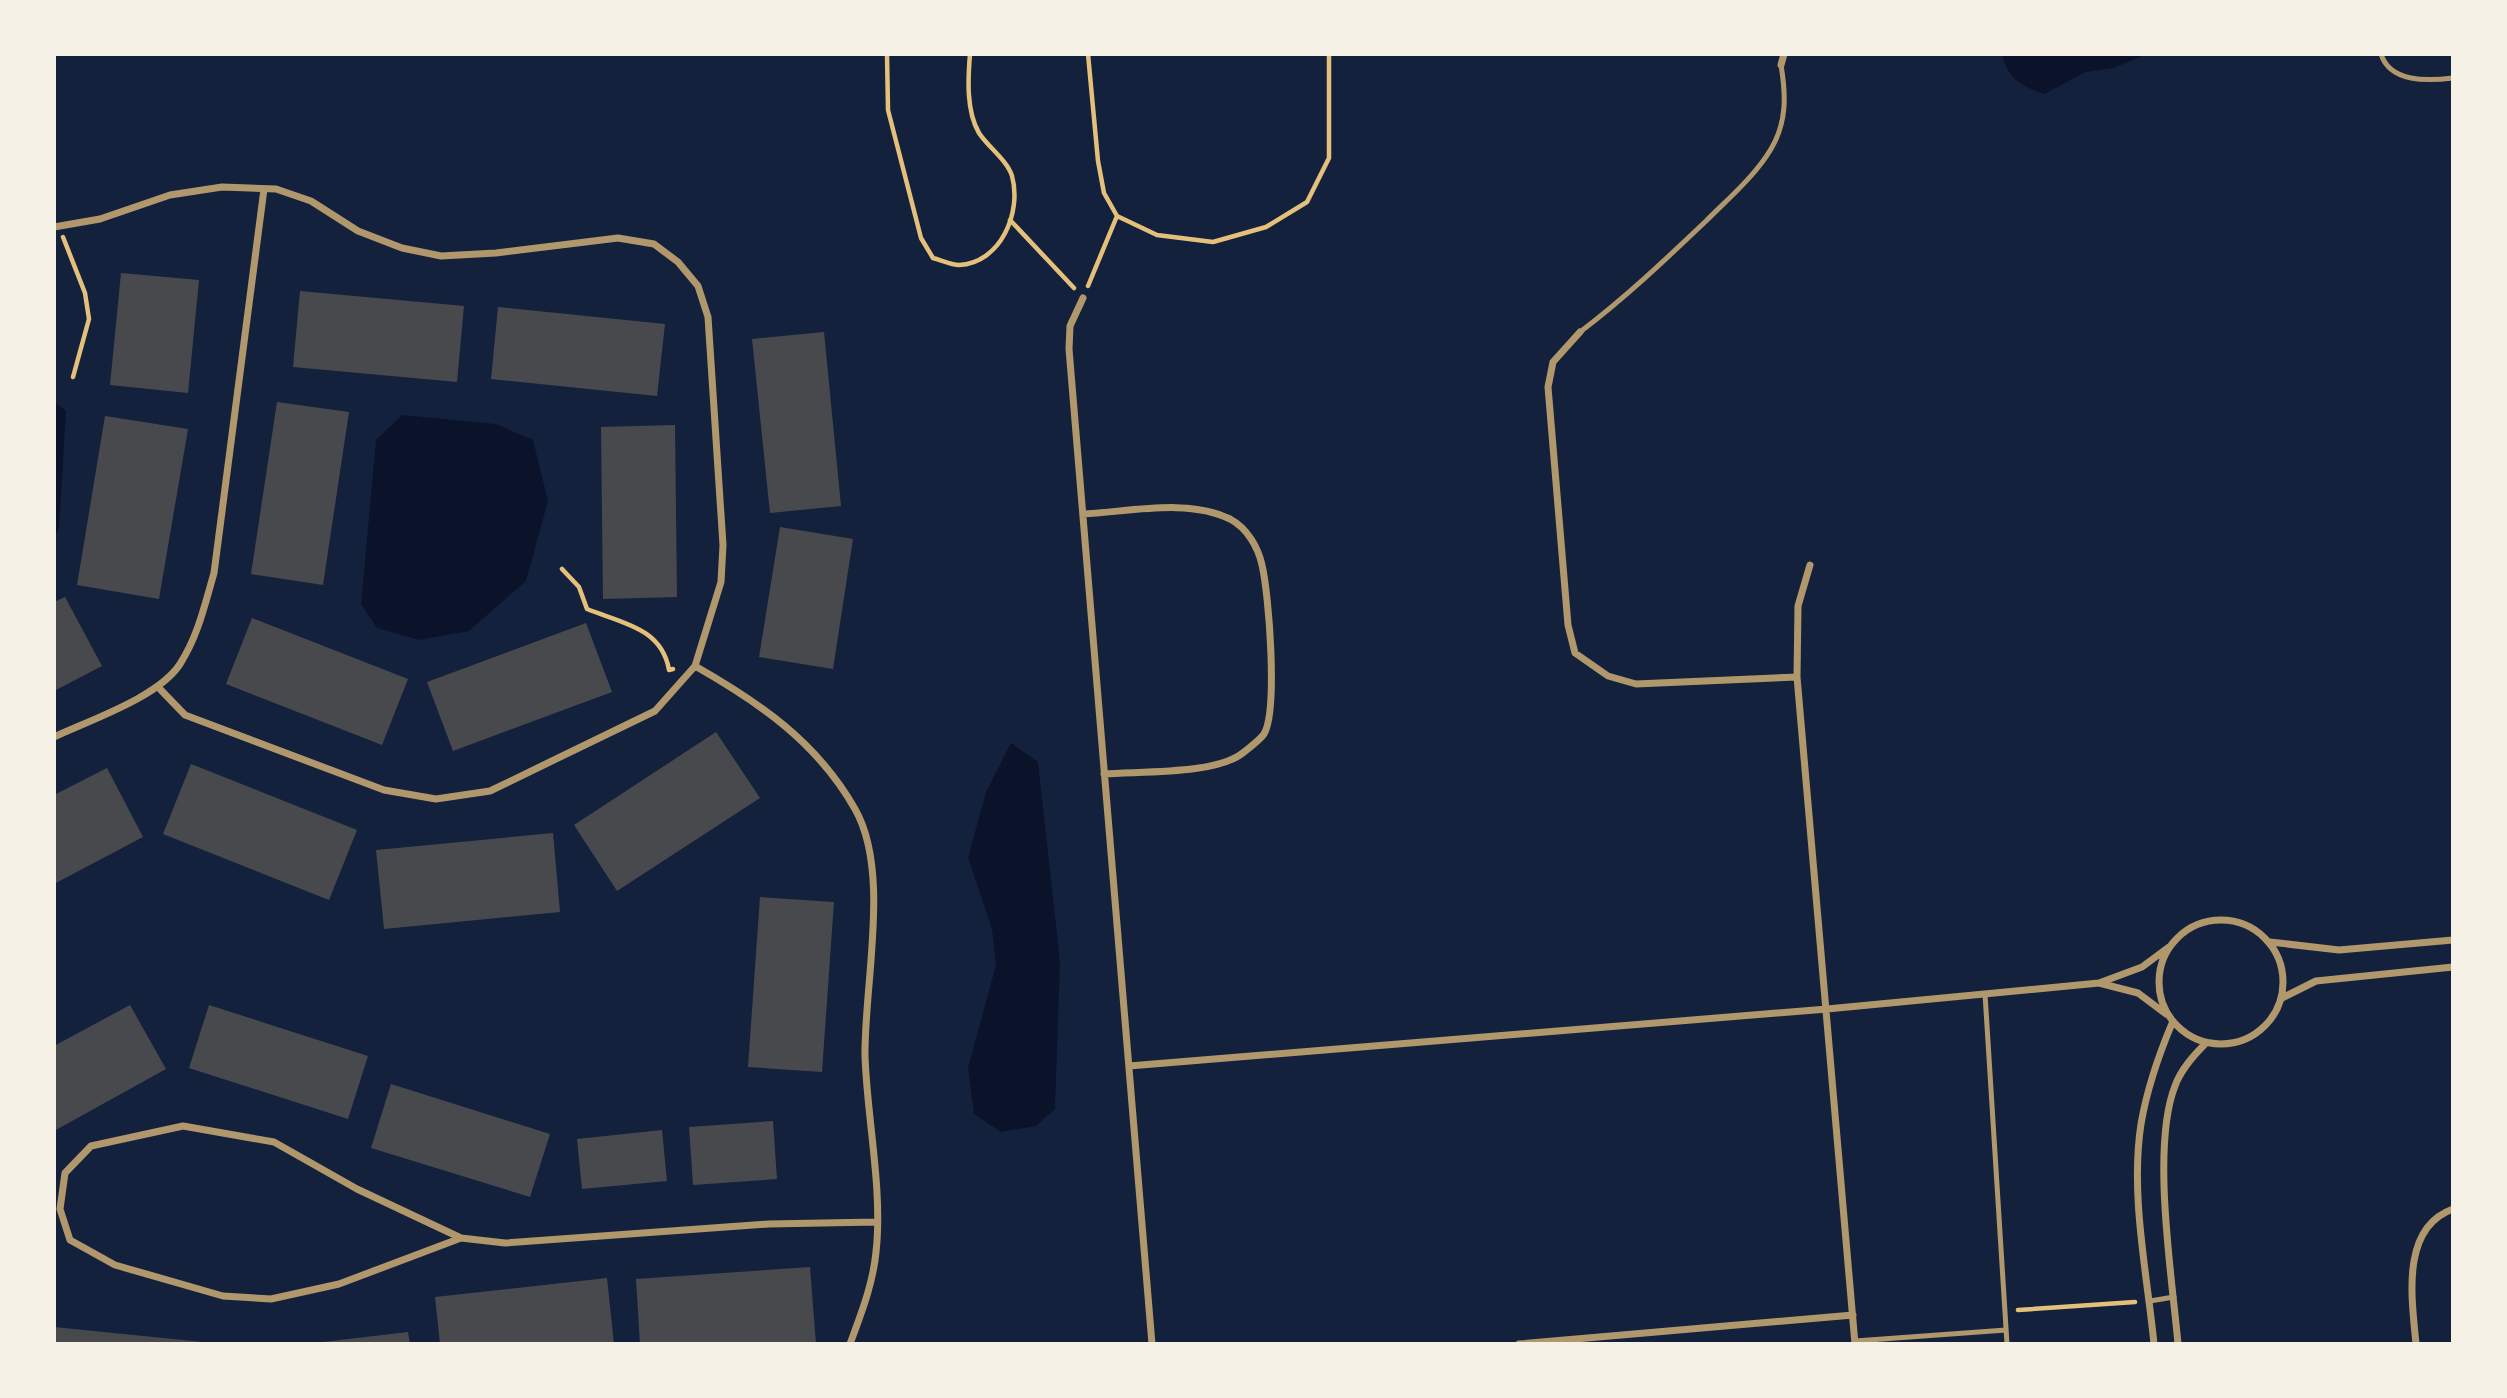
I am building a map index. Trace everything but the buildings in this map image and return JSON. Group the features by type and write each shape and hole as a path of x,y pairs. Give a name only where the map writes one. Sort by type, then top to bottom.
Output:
{"street":[{"path":"1781,65 1784,54"},
{"path":"56,227 100,219 170,195 222,187 276,189 311,201 358,231 402,248 441,256 496,253 618,238 654,244 678,262 698,286 708,317 723,545 721,582 695,666 655,711 490,791 436,799 384,790 185,715 158,687"},
{"path":"54,737 158,687 179,666 199,627 214,573 264,188"},
{"path":"1083,298 1070,326 1069,349 1152,1344"},
{"path":"1580,332 1553,362 1548,387 1568,625 1575,653 1608,676 1636,684 1797,677"},
{"path":"1083,514 1179,509 1213,512 1233,521 1251,537 1262,565 1272,680 1272,706 1264,734 1242,755 1210,766 1104,774"},
{"path":"1810,565 1798,606 1797,677 1855,1343"},
{"path":"695,666 744,694 792,729 826,764 857,811 873,863 865,1056 876,1222 874,1264 866,1301 850,1344"},
{"path":"1129,1066 1827,1009 2099,983 2142,967 2191,928 2218,919 2246,925 2270,942 2280,959 2284,978 2282,998 2274,1016 2261,1030 2245,1040 2226,1045 2206,1043 2191,1037 2138,993 2099,983"},
{"path":"2270,942 2339,950 2453,940"},
{"path":"2154,1344 2138,1182 2141,1124 2170,1018 2161,999 2158,981 2161,963 2169,947"},
{"path":"2282,998 2316,981 2453,967"},
{"path":"2178,1344 2164,1134 2175,1086 2190,1060 2206,1043"},
{"path":"461,1238 339,1284 271,1299 223,1296 115,1265 70,1240 60,1209 65,1173 91,1146 183,1126 274,1142 357,1189 461,1238 505,1242 769,1224 876,1222"},
{"path":"2416,1344 2412,1296 2415,1255 2424,1230 2440,1214 2453,1209"},
{"path":"1519,1344 1853,1315"}],"lane":[{"path":"2381,54 2384,65 2404,78 2453,78"},
{"path":"1580,332 1630,294 1732,195 1771,149 1783,121 1787,98 1781,65"},
{"path":"1985,994 2007,1344"},
{"path":"2150,1301 2174,1297"},
{"path":"1855,1343 2006,1330"}],"path":[{"path":"887,54 888,110 921,238 933,258 958,265 987,257 1004,236 1015,206 1011,173 978,132 967,85 970,54"},
{"path":"1088,54 1098,161 1104,193 1117,216 1157,235 1213,242 1266,227 1307,202 1329,158 1329,54"},
{"path":"1010,220 1083,298 1117,216"},
{"path":"56,227 85,293 89,319 73,377"},
{"path":"562,569 579,587 587,609 652,635 667,658 669,670 695,666"},
{"path":"2005,1311 2150,1301"}],"water":[{"path":"2003,54 2147,54 2114,68 2086,72 2044,94 2023,85 2011,75"},
{"path":"54,401 66,411 59,528 54,540"},
{"path":"402,415 496,424 533,440 548,501 526,581 469,631 419,640 377,628 361,604 376,440"},
{"path":"1011,743 1038,762 1060,962 1055,1109 1036,1126 1001,1132 974,1114 968,1068 996,965 992,929 968,858 986,792"}]}
